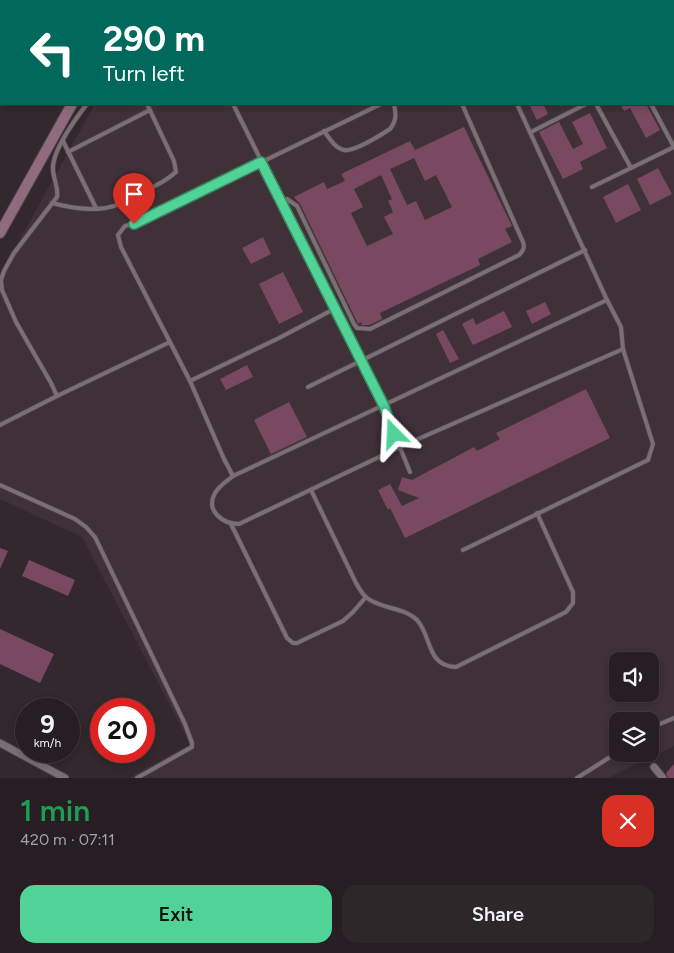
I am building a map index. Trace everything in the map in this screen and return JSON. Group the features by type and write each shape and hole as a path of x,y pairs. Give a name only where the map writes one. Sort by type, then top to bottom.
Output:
{"street":[{"path":"0,233 71,105"},
{"path":"0,743 64,778"},
{"path":"654,767 663,778"}],"lane":[{"path":"57,396 52,383 16,322 2,290 2,280 4,271 14,253 57,196 58,192 53,170 56,153 74,120 87,105"},
{"path":"52,203 70,208 115,206 155,186 176,172 174,161 148,105"},
{"path":"233,105 360,362 384,406 410,472"},
{"path":"233,476 190,381 121,247 118,235 125,226 134,224 379,105"},
{"path":"324,131 331,141 340,148 345,150 352,149 390,129 394,124 396,115 394,105"},
{"path":"280,200 287,199 296,206 357,328 370,329 519,255 524,247 523,242 462,105"},
{"path":"462,550 648,460 653,444 623,349 621,327 518,105"},
{"path":"531,132 584,105"},
{"path":"597,105 631,168"},
{"path":"592,187 674,147 652,105"},
{"path":"68,152 150,110"},
{"path":"63,141 96,208"},
{"path":"308,387 585,250"},
{"path":"607,300 233,476 216,490 212,500 213,510 221,520 231,524 240,524 400,448 623,349"},
{"path":"190,381 334,309"},
{"path":"0,425 170,342"},
{"path":"0,485 75,519 86,526 94,537 185,724 192,747 137,778"},
{"path":"311,490 356,583 366,597 369,600 404,612 416,619 423,629 433,655 439,662 449,667 456,667 566,612 574,603 573,592 537,513"},
{"path":"231,524 287,638 292,643 298,643 343,621 366,597"},
{"path":"659,724 674,718"},
{"path":"578,778 609,758"}],"shaded area":[{"path":"94,105 674,105 674,746 659,753 659,712 609,712 609,762 641,762 608,778 129,778 190,744 82,537 0,499 0,275"}],"building":[{"path":"530,105 544,105 548,114 537,120"},
{"path":"621,105 647,105 660,130 646,138 630,108 624,111"},
{"path":"590,113 607,148 580,162 583,169 563,179 539,132 559,122 573,149 583,144 572,122"},
{"path":"464,127 512,226 505,229 512,242 478,259 480,265 380,313 382,319 369,325 362,325 361,322 358,324 300,204 294,197 324,182 327,189 345,181 341,174 410,141 415,150","holes":["414,158 425,181 436,175 452,207 425,220 416,201 407,205 390,169","381,175 392,199 388,201 393,212 384,217 393,234 367,246 351,213 363,207 354,189"]},
{"path":"658,168 672,194 650,205 637,179"},
{"path":"628,184 641,210 616,223 603,197"},
{"path":"263,237 271,254 251,264 242,248"},
{"path":"283,272 303,312 279,324 259,284"},
{"path":"545,302 551,314 532,324 526,311"},
{"path":"504,311 512,327 473,345 462,324 473,318 476,325"},
{"path":"443,330 459,359 450,363 436,334"},
{"path":"247,365 253,377 226,390 220,379"},
{"path":"586,389 610,438 405,538 390,508 388,510 378,490 390,484 402,506 419,498 398,490 402,477 412,480 474,447 477,451 500,439 496,433"},
{"path":"289,402 307,437 271,454 254,420"},
{"path":"0,548 8,551 0,569"},
{"path":"29,560 75,580 68,596 22,576"},
{"path":"0,629 54,654 40,683 0,664"},
{"path":"674,764 674,778 668,778 666,773"}],"route":[{"path":"134,224 261,162 360,362 384,406 394,434"}]}
